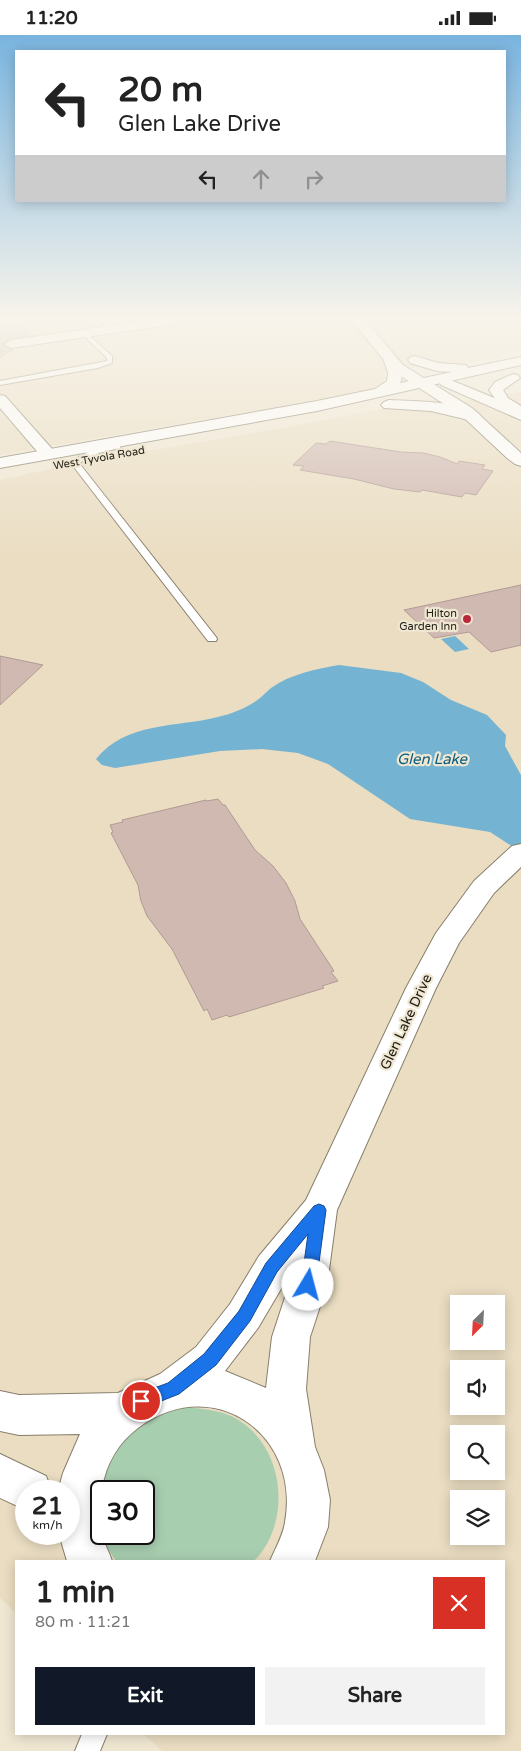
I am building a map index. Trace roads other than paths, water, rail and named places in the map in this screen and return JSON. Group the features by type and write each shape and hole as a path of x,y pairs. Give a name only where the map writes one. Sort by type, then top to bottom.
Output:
{"street":[{"path":"0,471 37,462 43,459 47,453 1,400"},
{"name":"West Tyvola Road","path":"0,463 341,400"},
{"name":"West Tyvola Road","path":"0,477 74,461 389,405 403,400"},
{"path":"456,400 509,452 521,461"},
{"path":"488,400 521,413"},
{"path":"501,400 521,413"},
{"path":"389,405 426,405 450,409 473,416"},
{"name":"Glen Lake Drive","path":"174,1389 210,1360 244,1316 272,1268 319,1210 421,988 446,939 486,885 521,852"},
{"name":"Glen Lake Drive","path":"295,1445 286,1389 290,1337 308,1285 319,1210"},
{"path":"80,1486 92,1451 113,1422 141,1401 174,1389 207,1386 240,1394 271,1414 295,1445 307,1483 307,1523 292,1560"},
{"path":"0,1411 19,1415 125,1413"},
{"path":"0,1475 15,1483"}],"lane":[{"path":"212,639 74,461 96,451 198,431 236,420"}],"water":[{"path":"455,636 469,649 455,652 441,639"},
{"name":"Glen Lake","path":"339,665 401,673 423,682 451,700 487,715 506,735 505,746 521,775 521,852 490,832 410,819 328,764 298,753 262,749 220,751 115,768 102,765 96,759 108,747 122,738 137,732 229,714 251,704 278,683 313,670"}],"place":[{"name":"Hilton Garden Inn","path":"467,619"}]}
